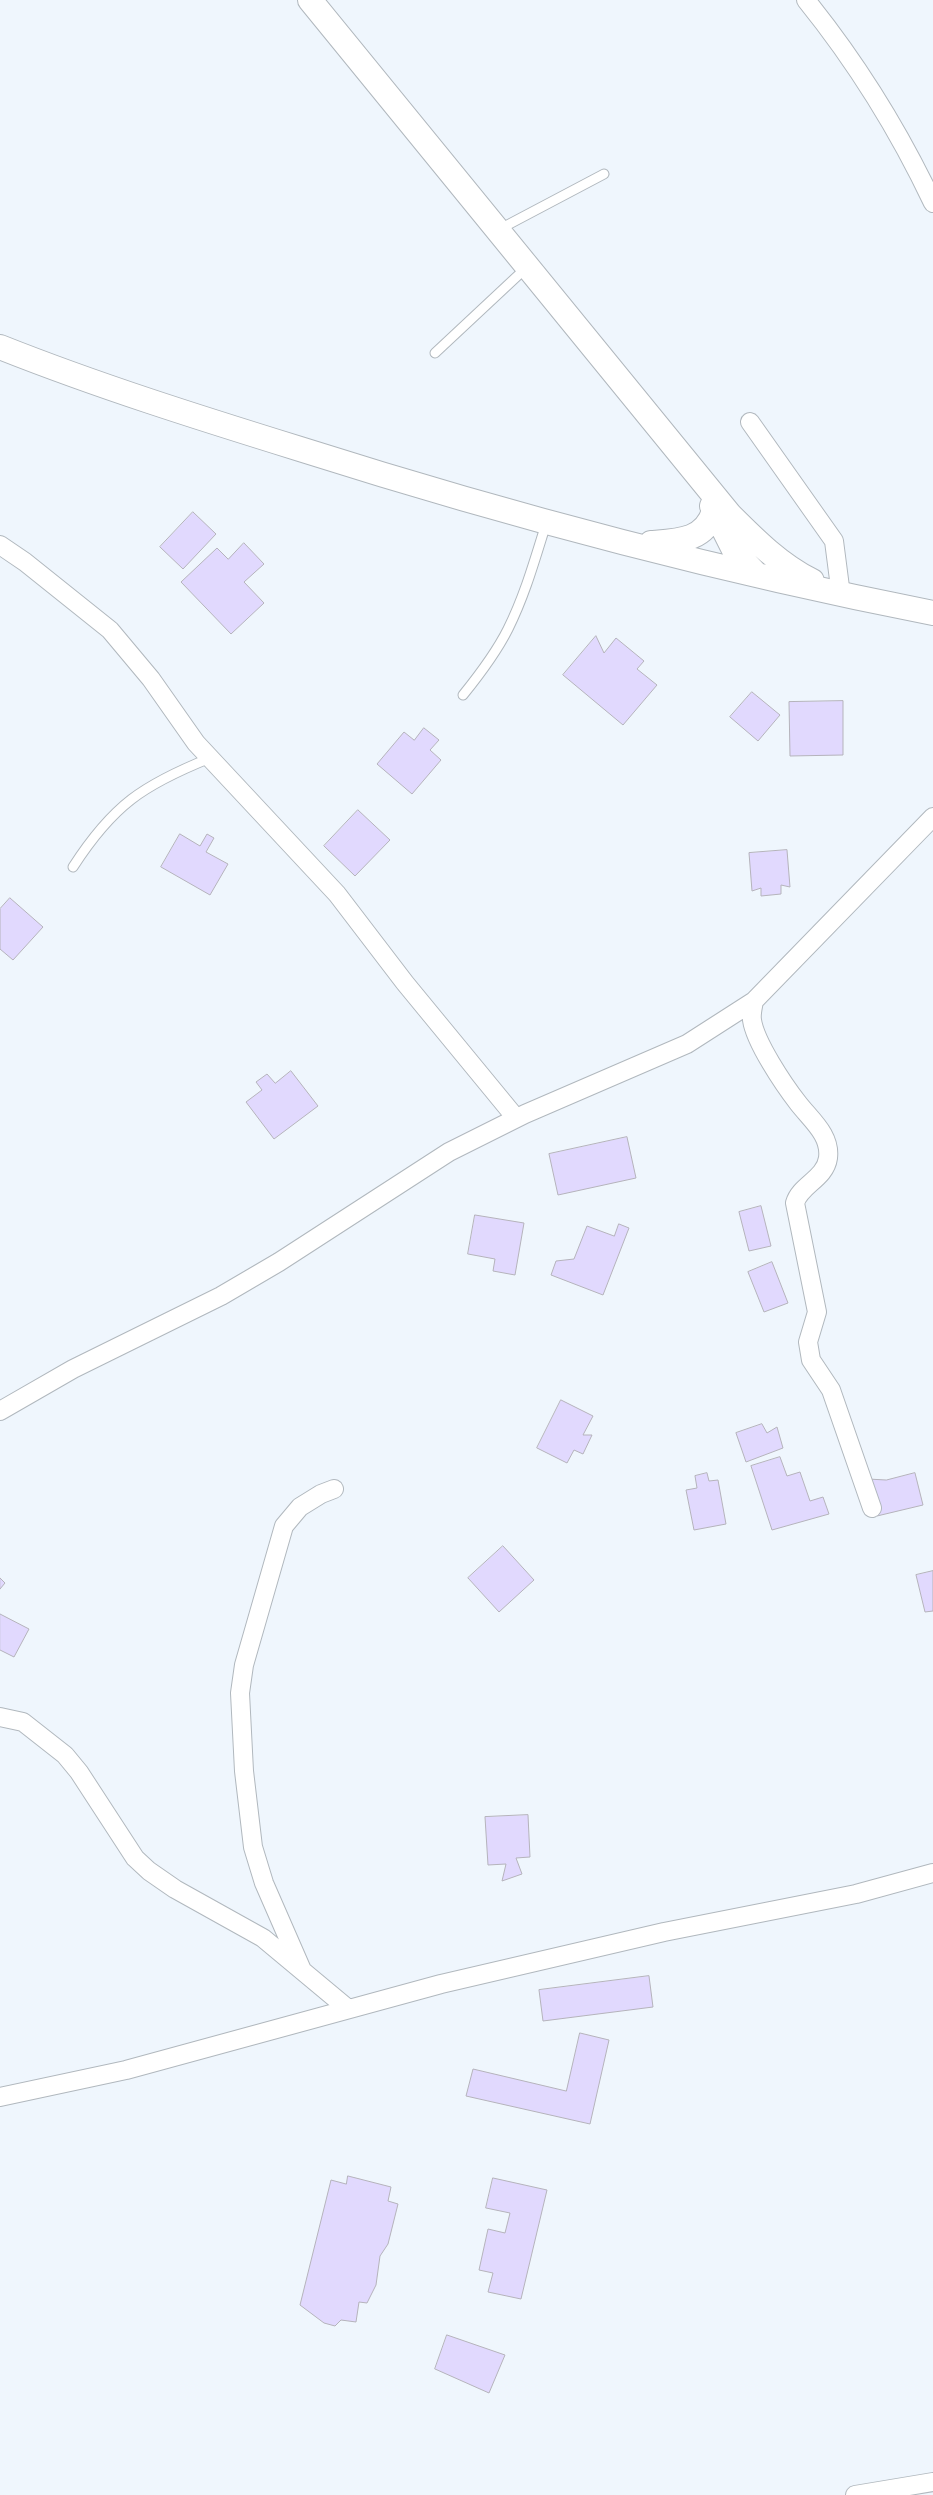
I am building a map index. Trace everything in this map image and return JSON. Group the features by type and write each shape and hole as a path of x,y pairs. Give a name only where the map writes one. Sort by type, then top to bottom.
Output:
{"main road":[{"path":"310,0 730,515 768,552 800,575 841,595"},
{"path":"0,347 186,414 388,477 547,521 757,575 841,595 933,613"},
{"path":"700,480 735,552 757,575"},
{"path":"636,544 671,542 696,536 710,525 714,511"}],"street":[{"path":"806,0 851,61 901,140 933,203"},
{"path":"750,422 834,541 841,595"},
{"path":"0,546 25,562 110,630 151,679 196,743 337,894 406,983 516,1118"},
{"path":"0,1410 72,1369 221,1296 279,1262 449,1152 516,1118 687,1044 754,1001 933,817"},
{"path":"754,1001 752,1019 758,1040 797,1102 819,1127 827,1142 828,1159 823,1171 798,1194 795,1203 817,1312 808,1342 811,1360 831,1390 872,1508"},
{"path":"302,1970 264,1883 253,1847 244,1771 240,1693 246,1656 284,1526 300,1507 321,1494 334,1489"},
{"path":"0,1717 22,1722 65,1755 84,1780 114,1829 135,1858 149,1871 175,1889 263,1938 347,2008"},
{"path":"0,2097 126,2070 347,2008 664,1932 856,1894 933,1873"},
{"path":"854,2495 933,2482"}],"lane":[{"path":"497,230 604,174"},
{"path":"435,352 527,266"},
{"path":"463,695 487,664 508,629 518,608 547,521"},
{"path":"73,867 105,824 132,797 159,780 210,758"}],"building":[{"path":"193,512 216,534 183,569 160,547"},
{"path":"244,543 264,564 244,582 264,603 231,634 181,582 217,548 228,559"},
{"path":"596,636 604,653 616,638 644,661 637,669 657,685 623,725 563,675"},
{"path":"752,692 780,715 758,741 730,717"},
{"path":"843,701 843,755 790,756 789,702"},
{"path":"424,728 439,740 430,750 441,760 412,794 377,764 404,732 414,740"},
{"path":"358,810 390,840 355,876 324,846"},
{"path":"180,834 200,846 207,834 214,838 206,852 228,864 210,895 161,867"},
{"path":"787,850 790,887 781,885 781,894 761,896 761,888 752,891 749,853"},
{"path":"10,898 43,927 13,960 0,949 0,909"},
{"path":"291,1071 318,1106 274,1139 246,1102 262,1090 256,1082 267,1074 275,1083"},
{"path":"627,1137 636,1178 558,1195 549,1154"},
{"path":"761,1206 771,1246 749,1251 739,1212"},
{"path":"475,1215 524,1223 515,1275 493,1271 495,1259 468,1254"},
{"path":"619,1224 629,1228 603,1295 551,1275 556,1261 574,1259 587,1226 614,1236"},
{"path":"772,1262 788,1303 764,1312 748,1272"},
{"path":"561,1400 593,1416 583,1435 592,1435 583,1454 574,1450 567,1463 537,1448"},
{"path":"762,1424 767,1433 777,1427 783,1448 746,1462 736,1433"},
{"path":"780,1457 787,1476 800,1472 810,1501 823,1497 829,1514 772,1530 751,1466"},
{"path":"707,1473 709,1481 718,1480 726,1524 694,1530 686,1490 697,1488 695,1476"},
{"path":"915,1473 923,1505 877,1516 868,1479 886,1480"},
{"path":"503,1546 534,1580 499,1612 468,1578"},
{"path":"933,1571 933,1611 925,1612 916,1575"},
{"path":"0,1578 5,1583 0,1589"},
{"path":"0,1614 29,1629 14,1657 0,1650"},
{"path":"528,1815 530,1857 516,1858 522,1874 502,1881 506,1864 488,1865 485,1817"},
{"path":"649,1976 653,2007 543,2021 539,1990"},
{"path":"580,2033 609,2040 590,2124 466,2096 473,2069 566,2091"},
{"path":"348,2176 391,2187 388,2201 398,2204 388,2244 380,2256 376,2285 367,2303 359,2302 356,2322 341,2320 335,2326 324,2323 300,2305 331,2180 346,2184"},
{"path":"493,2178 547,2190 521,2299 488,2292 493,2273 479,2270 488,2229 505,2233 510,2213 486,2208"},
{"path":"447,2335 505,2355 489,2393 435,2369"}]}
